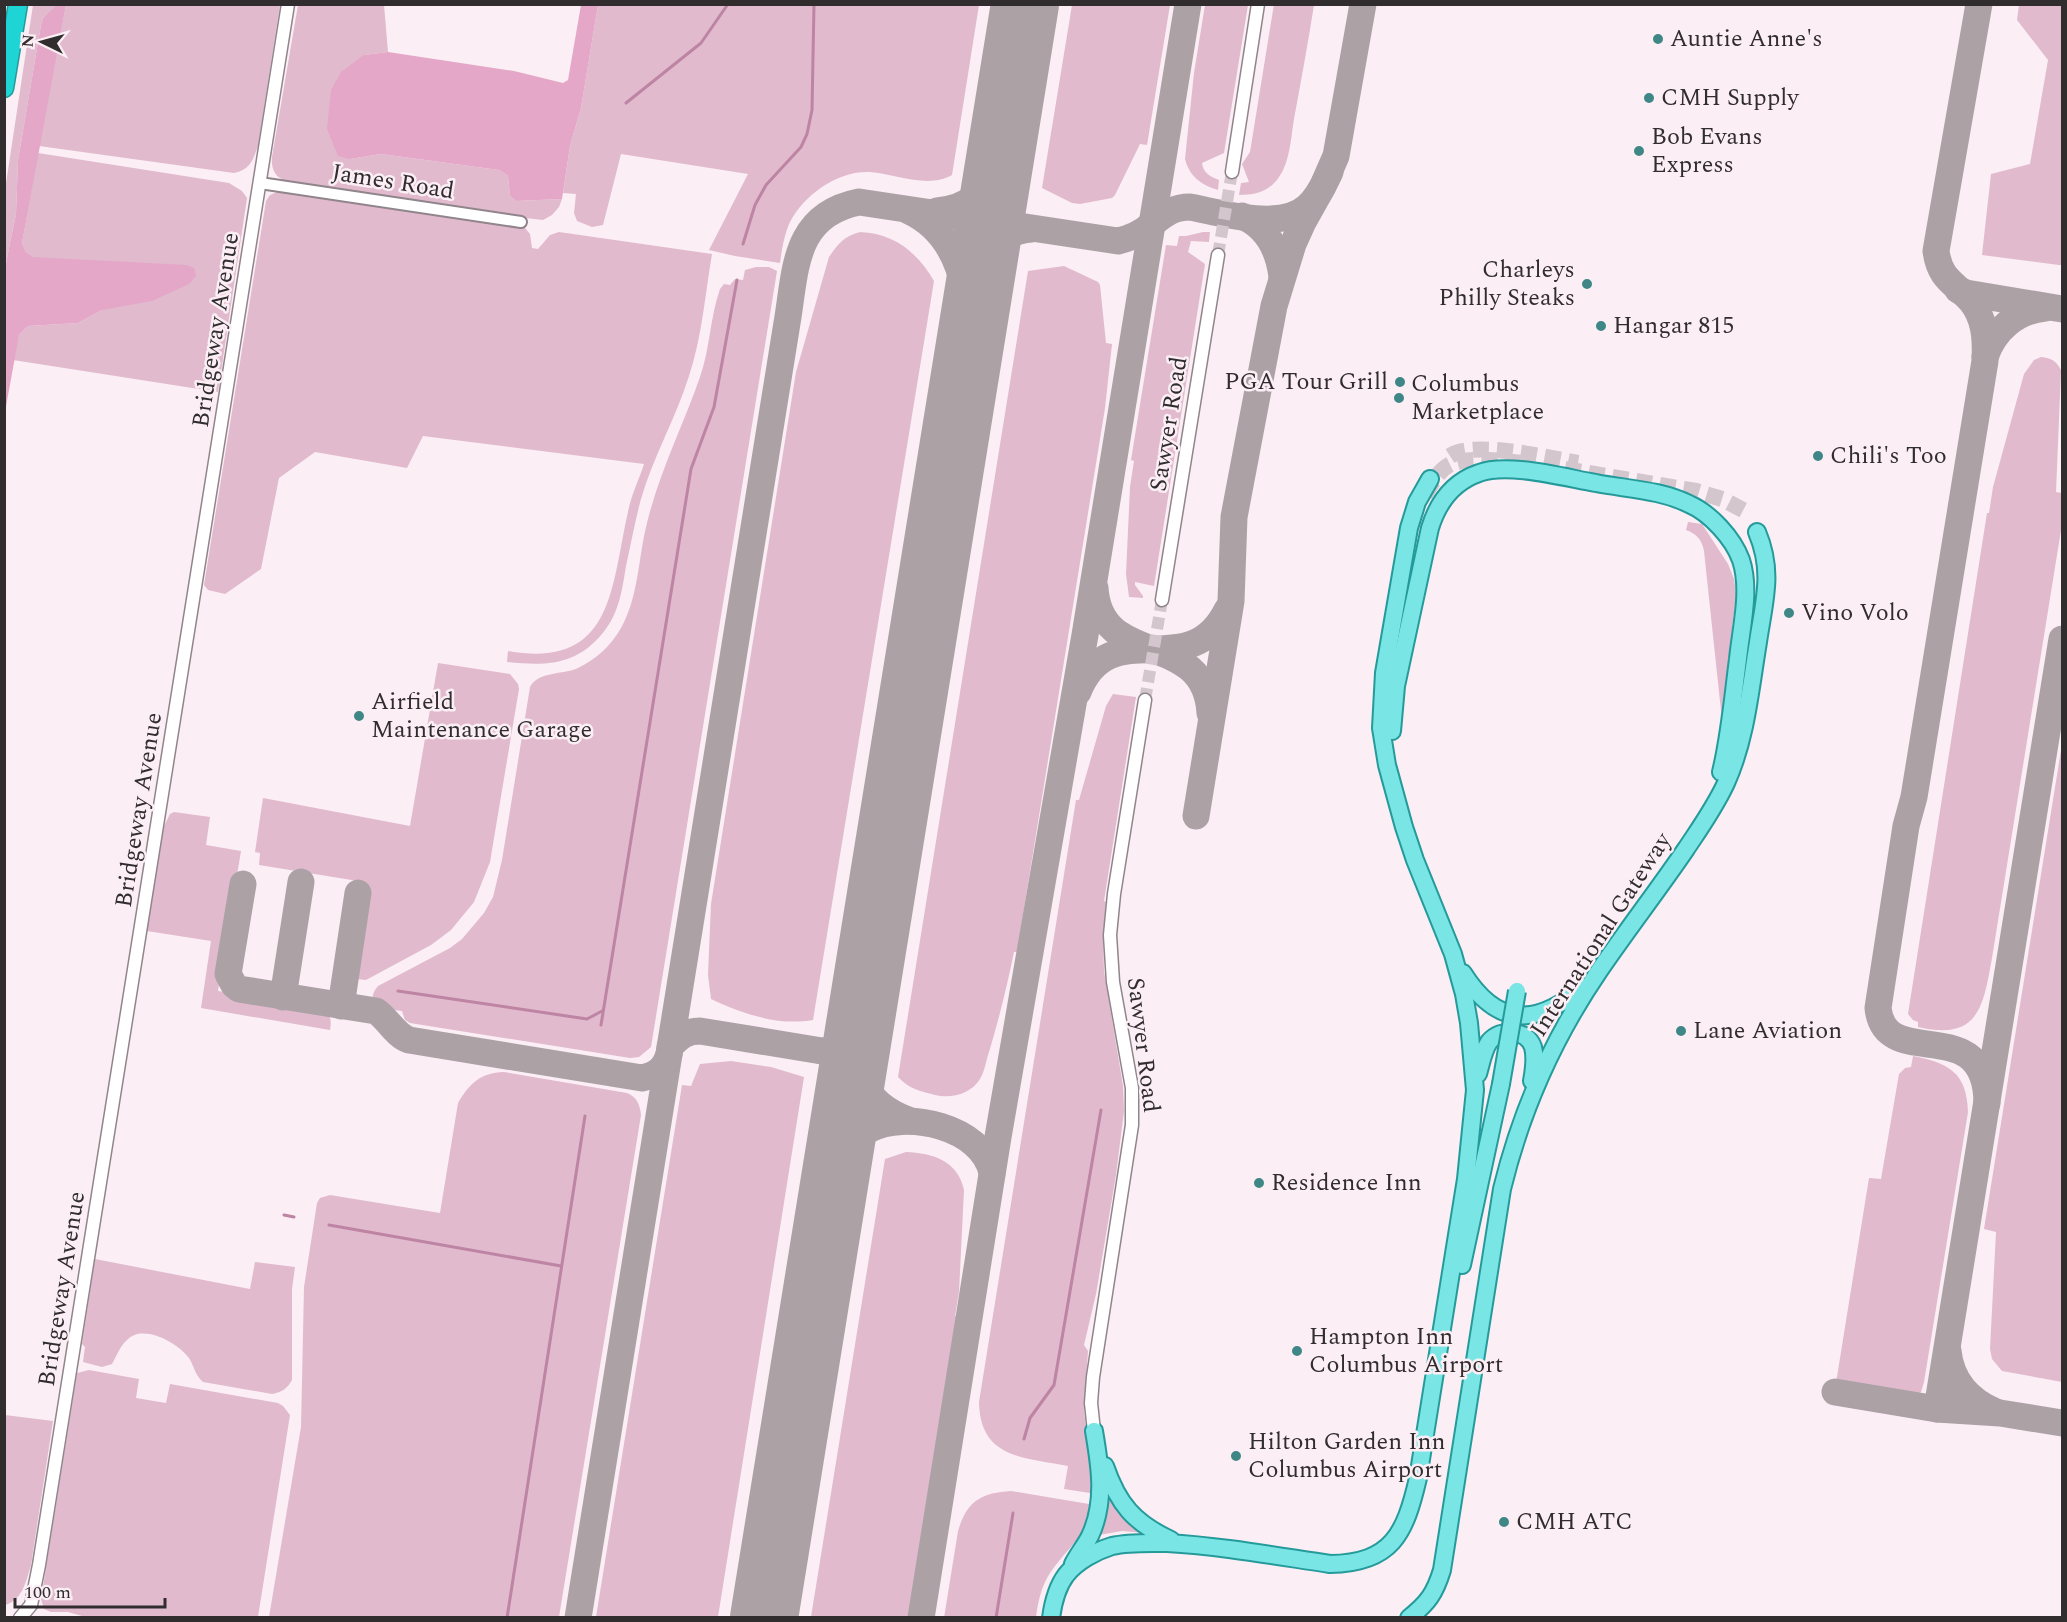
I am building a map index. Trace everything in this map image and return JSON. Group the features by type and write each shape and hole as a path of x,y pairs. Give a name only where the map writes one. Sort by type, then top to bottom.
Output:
{"highway":[{"path":"4,88 18,4"}],"main road":[{"path":"1404,827 1393,763 1392,719 1396,686 1433,518 1443,499 1460,483 1479,473 1503,469 1570,478 1671,497 1700,510 1717,525 1735,548 1744,574 1744,598 1726,754 1715,794 1698,831"},
{"path":"1430,479 1417,502 1409,528 1384,673 1382,700 1383,747 1415,860 1453,954 1464,975 1484,1000 1499,1010 1517,1015 1536,1014 1560,1005 1599,972"},
{"path":"1698,831 1725,784 1736,758 1743,731 1767,577 1763,547 1757,532"},
{"name":"International Gateway","path":"1409,1617 1421,1609 1435,1592 1442,1570 1502,1189 1513,1148 1552,1050 1574,1010 1698,831"},
{"path":"1453,954 1467,1008 1475,1090"},
{"path":"1439,1349 1465,1256 1501,1084 1517,991"},
{"path":"1066,1574 1090,1556 1113,1546 1141,1543 1210,1546 1330,1564 1350,1564 1368,1560 1383,1552 1393,1542 1404,1524 1418,1478 1466,1179 1475,1090 1480,1064 1490,1041 1496,1036 1509,1032 1529,1040 1534,1054 1534,1065 1513,1148"},
{"path":"1094,1431 1108,1476 1130,1514 1149,1530 1178,1544"},
{"path":"1051,1617 1056,1594 1090,1536 1098,1510 1101,1480 1094,1431"}],"street":[{"name":"Bridgeway Avenue","path":"21,1617 31,1605 39,1566 288,4"},
{"path":"1232,172 1258,4"},
{"name":"James Road","path":"260,183 521,222"},
{"name":"Sawyer Road","path":"1162,600 1218,255"},
{"name":"Sawyer Road","path":"1094,1431 1091,1403 1093,1377 1132,1125 1132,1088 1113,982 1110,935 1114,894 1145,700"}],"shaded area":[{"path":"58,4 66,5 22,243 26,252 33,257 187,265 194,268 196,276 189,284 152,301 102,310 78,323 28,326 19,335 5,412 5,268 16,214 18,160 41,25 43,18"},
{"path":"1274,4 1314,5 1290,149 1283,171 1271,186 1256,193 1239,195 1241,183 1249,182 1242,164 1250,152"},
{"path":"33,5 58,5 43,18 41,25 18,160 16,214 5,268 5,190"},
{"path":"66,5 280,5 258,146 250,164 234,173 39,146"},
{"path":"298,5 384,5 388,52 364,55 350,159 381,154 499,170 508,176 510,196 516,201 562,199 559,207 543,220 490,214 286,181 276,175 272,157"},
{"path":"581,5 598,5 581,108 570,146 562,199 516,201 510,196 508,176 499,170 381,154 350,159 338,156 327,129 331,90 341,72 364,55 388,52 514,71 563,83 568,80"},
{"path":"598,5 979,5 952,175 933,181 922,181 880,173 858,172 834,180 813,194 796,212 786,232 780,263 709,250 748,174 621,154 603,225 592,227 577,221 574,213 576,194 563,193 570,146 581,108"},
{"path":"1072,5 1170,5 1147,145 1140,144 1112,198 1080,204 1072,203 1042,188"},
{"path":"1205,5 1248,5 1224,153 1202,163 1210,176 1219,180 1218,190 1197,179 1189,170 1185,159 1194,73"},
{"path":"2019,5 2062,5 2062,265 1982,255 1991,174 2030,164 2048,60 2017,20"},
{"path":"38,153 229,183 242,191 247,198 218,392 13,360 19,335 28,326 78,323 102,310 26,252 22,243"},
{"path":"282,190 525,228 530,234 532,248 538,249 550,235 559,232 712,254 700,331 684,392 641,499 619,602 608,626 592,645 559,662 534,664 507,662 508,651 543,654 569,648 588,635 601,616 611,594 629,506 644,464 423,436 407,468 315,452 279,478 261,569 225,594 208,590 204,585 266,201 270,195"},
{"path":"860,232 884,236 904,246 913,253 934,281 813,1020 774,1020 748,1014 711,999 708,975 711,904 796,372 829,257 842,241"},
{"path":"1210,232 1209,242 1191,241 1188,252 1205,264 1154,586 1135,582 1143,598 1129,597 1126,574 1130,487 1134,461 1131,460 1166,245 1177,246 1179,236"},
{"path":"1064,266 1100,285 1106,343 1112,344 1105,408 1017,952 1014,952 982,1076 966,1092 954,1096 941,1096 915,1089 898,1077 1028,271"},
{"path":"769,267 777,271 651,1047 639,1057 630,1058 410,1023 405,1020 402,1011 384,1007 375,1002 374,993 378,986 450,948 462,939 484,913 493,897 502,860 530,687 539,678 578,668 591,660 608,646 621,628 635,590 652,504 703,366 720,289 724,284 730,285 735,279 743,280 745,270"},
{"path":"2041,357 2053,360 2061,370 2056,492 2062,493 2062,524 1992,958 1981,1005 1966,1024 1954,1029 1938,1030 1918,1027 1918,1022 1908,1014 1987,513 1989,513 1993,487 2024,374 2034,360"},
{"path":"1688,522 1702,524 1728,564 1734,579 1736,594 1722,720 1704,551 1698,538 1686,530"},
{"path":"438,663 510,674 518,684 490,862 474,902 451,930 431,945 366,980 357,979 351,968 364,882 259,865 260,853 255,852 263,798 410,826"},
{"path":"1113,694 1136,697 1104,901 1106,902 1103,934 1104,971 1123,1086 1124,1111 1096,1294 1084,1345 1088,1351 1084,1411 1094,1490 1090,1493 1064,1489 1068,1466 1021,1457 996,1445 987,1435 981,1421 979,1402 1076,800 1079,800 1106,706"},
{"path":"2062,744 2062,1382 2002,1371 1992,1359 1990,1349 1996,1232 1984,1229"},
{"path":"174,812 210,817 206,845 241,851 218,991 323,1008 330,1018 330,1030 201,1008 211,941 147,931 163,828 170,814"},
{"path":"1913,1056 1946,1066 1953,1072 1964,1087 1968,1112 1924,1382 1921,1392 1910,1397 1839,1386 1836,1383 1869,1178 1881,1179 1899,1074 1905,1068 1911,1067"},
{"path":"731,1061 771,1067 804,1077 718,1617 596,1617 682,1085 691,1086 700,1064"},
{"path":"504,1072 627,1093 637,1102 641,1115 559,1617 269,1617 301,1427 304,1287 317,1203 320,1198 330,1195 440,1213 458,1103 476,1080 488,1074"},
{"path":"906,1152 926,1154 943,1160 956,1172 964,1190 959,1292 955,1316 957,1316 909,1617 811,1617 885,1159"},
{"path":"95,1259 250,1289 255,1262 295,1267 292,1289 292,1380 284,1390 272,1394 203,1382 184,1352 169,1341 151,1334 134,1335 127,1340 112,1364 102,1367 83,1362 85,1347 82,1344"},
{"path":"89,1370 139,1379 136,1398 166,1403 170,1384 278,1403 290,1415 258,1617 89,1618 44,1609 41,1599 77,1373"},
{"path":"5,1415 53,1421 31,1565 20,1594 11,1603 5,1605"},
{"path":"1106,1488 1145,1533 1122,1531 1099,1535"},
{"path":"1011,1491 1089,1504 1092,1508 1080,1535 1047,1578 1040,1595 1036,1617 944,1618 958,1531 966,1512 983,1497"}],"waterway":[{"path":"626,103 701,43 728,4"},
{"path":"743,244 755,205 766,185 801,147 807,134 812,110 814,4"},
{"path":"601,1025 691,469 714,407 737,280"},
{"path":"398,991 587,1019 602,1011"},
{"path":"1024,1439 1030,1418 1054,1385 1101,1110"},
{"path":"507,1618 585,1116"},
{"path":"284,1215 294,1217"},
{"path":"329,1225 561,1266"},
{"path":"996,1618 1013,1513"}],"taxiway":[{"path":"921,1618 998,1137 1085,635 1188,4"},
{"path":"1196,816 1231,601 1234,517 1274,306 1293,244 1336,156 1363,4"},
{"path":"1979,4 1936,251 1944,275 1971,301 1979,314 1985,337 1985,361 1914,797 1906,826 1878,1008 1885,1027 1898,1037 1954,1049 1971,1058 1982,1075 1987,1103"},
{"path":"937,211 959,206 977,196 990,180 1000,160"},
{"path":"578,1618 796,265 810,232 821,219 837,209 859,202 1118,241 1141,232 1161,217 1184,207 1251,218 1282,218 1296,214 1314,199 1330,172"},
{"path":"909,211 927,222 951,250 964,287 970,345"},
{"path":"1242,216 1265,233 1275,249 1282,277"},
{"path":"982,269 999,240 1013,233 1031,229"},
{"path":"1958,290 2062,309"},
{"path":"1985,357 2000,330 2025,313 2045,308"},
{"path":"1095,588 1101,613 1114,630 1191,669 1204,687 1210,713"},
{"path":"1078,692 1092,668 1109,656 1129,651 1192,644 1211,632 1227,610"},
{"path":"1937,1409 2062,639"},
{"path":"283,997 301,882"},
{"path":"243,884 228,974 239,989 376,1011 409,1040 642,1078 660,1070 669,1054"},
{"path":"341,1006 358,893"},
{"path":"822,1051 837,1051 847,1047 854,1039 860,1025"},
{"path":"670,1047 683,1035 700,1031 834,1053 884,1108 911,1121"},
{"path":"834,1183 839,1167 855,1140 868,1130 902,1121 941,1126 959,1134 974,1144 986,1157 992,1173"},
{"path":"1948,1351 1953,1371 1963,1388 1978,1402 1996,1412"},
{"path":"1835,1392 1937,1409 2000,1413 2062,1423"}],"runway":[{"path":"764,1618 1025,4"}],"tunnel":[{"path":"1218,255 1232,172"},
{"path":"1450,456 1461,452 1493,450 1578,463"},
{"path":"1425,495 1441,471 1456,462 1484,460 1522,463"},
{"path":"1565,469 1696,491 1722,499 1747,512"},
{"path":"1145,700 1162,600"}],"place":[{"name":"Auntie Anne's","path":"1658,39"},
{"name":"CMH Supply","path":"1649,98"},
{"name":"Bob Evans Express","path":"1639,151"},
{"name":"Charleys Philly Steaks","path":"1587,284"},
{"name":"Hangar 815","path":"1601,326"},
{"name":"PGA Tour Grill","path":"1400,382"},
{"name":"Columbus Marketplace","path":"1399,398"},
{"name":"Chili's Too","path":"1818,456"},
{"name":"Vino Volo","path":"1789,613"},
{"name":"Airfield Maintenance Garage","path":"359,716"},
{"name":"Lane Aviation","path":"1681,1031"},
{"name":"Residence Inn","path":"1259,1183"},
{"name":"Hampton Inn Columbus Airport","path":"1297,1351"},
{"name":"Hilton Garden Inn Columbus Airport","path":"1236,1456"},
{"name":"CMH ATC","path":"1504,1522"}]}
